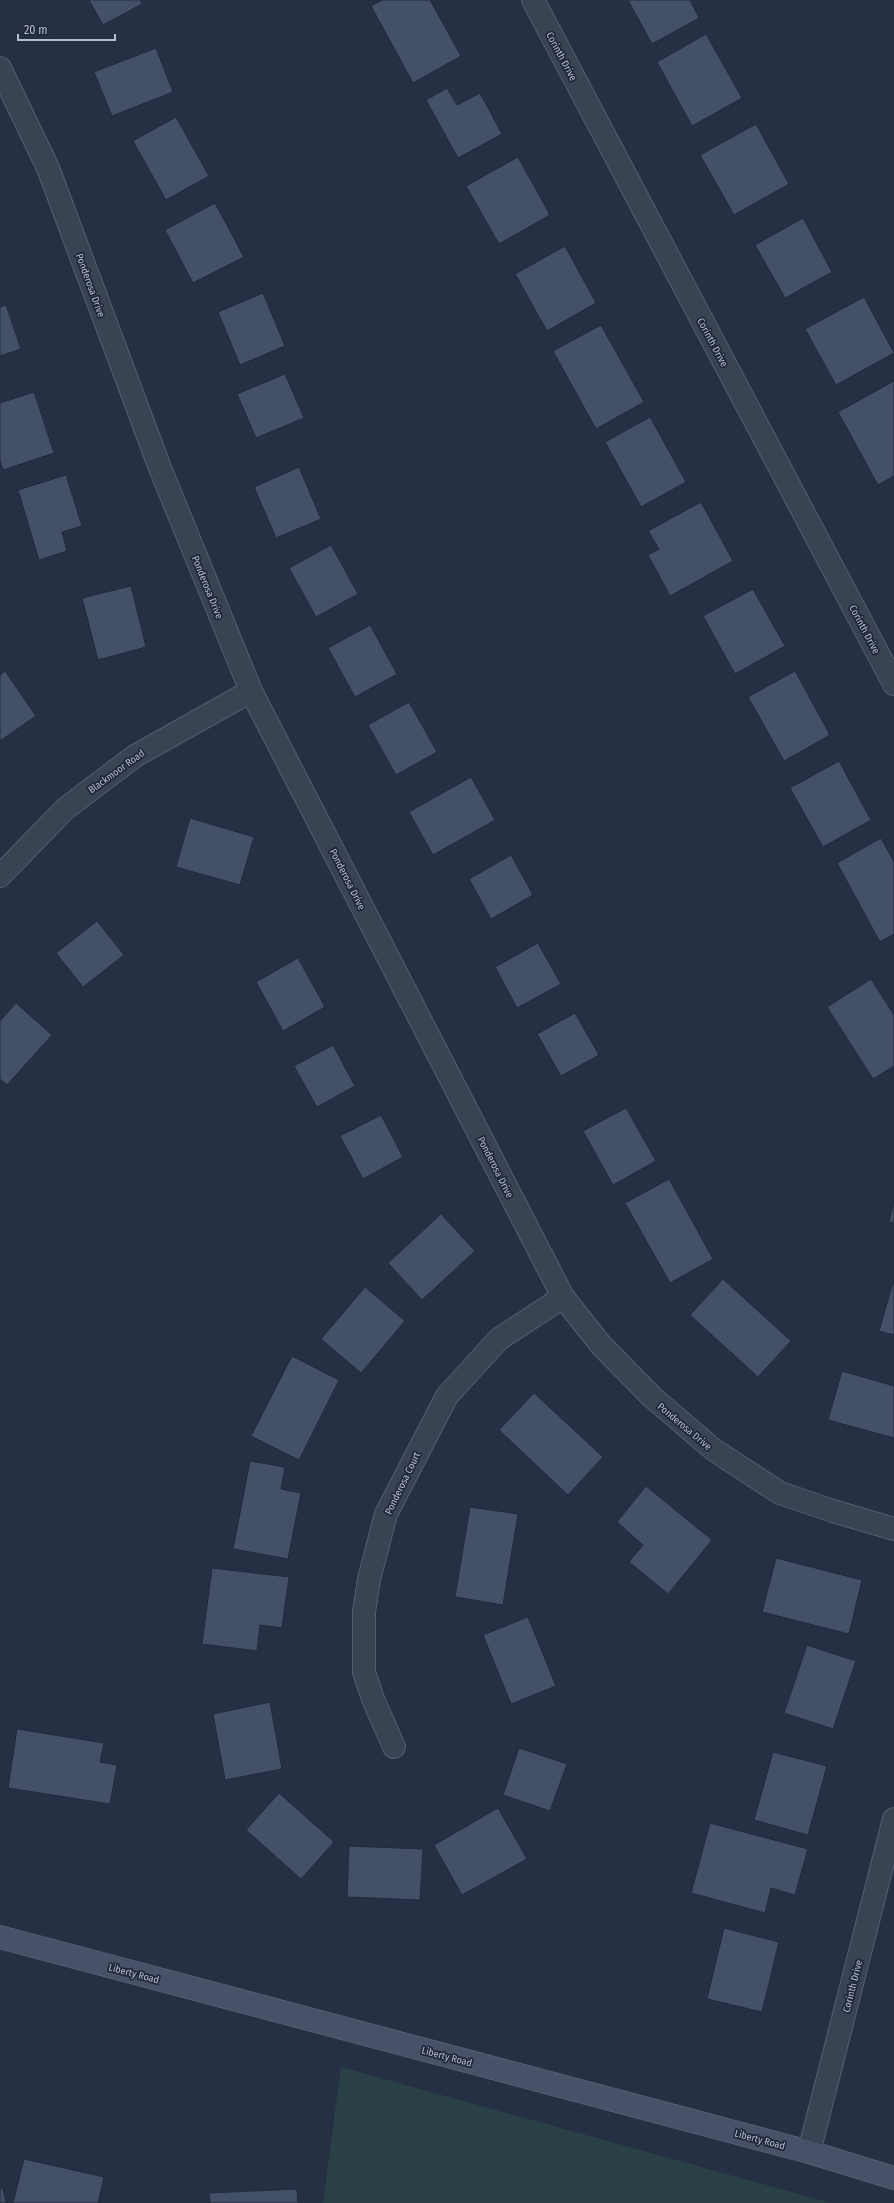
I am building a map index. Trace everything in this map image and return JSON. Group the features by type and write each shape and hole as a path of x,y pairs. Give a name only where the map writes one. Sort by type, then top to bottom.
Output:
{"street":[{"name":"Corinth Drive","path":"532,0 894,684"},
{"name":"Ponderosa Drive","path":"0,68 48,168 160,468 251,691 563,1297 600,1345 652,1397 714,1450 780,1493 833,1511 894,1529"},
{"name":"Blackmoor Road","path":"0,876 65,810 135,756 251,691"},
{"name":"Ponderosa Court","path":"394,1747 373,1699 364,1672 364,1612 369,1579 386,1514 447,1396 499,1339 563,1297"},
{"name":"Corinth Drive","path":"809,2152 894,1819"},
{"name":"Liberty Road","path":"0,1937 809,2152 894,2178"}],"green space":[{"path":"341,2067 831,2203 323,2203"}],"building":[{"path":"89,0 140,0 142,4 103,25"},
{"path":"382,0 430,0 461,56 413,83 371,6"},
{"path":"628,0 690,0 699,18 652,44"},
{"path":"706,34 742,98 692,126 657,62"},
{"path":"156,48 173,92 112,116 94,72"},
{"path":"447,88 457,105 480,93 502,134 458,158 426,100"},
{"path":"176,117 209,176 166,200 133,141"},
{"path":"756,124 789,184 734,215 700,155"},
{"path":"518,157 550,215 499,244 466,186"},
{"path":"215,203 244,257 193,283 165,230"},
{"path":"803,218 832,272 785,298 755,245"},
{"path":"565,246 596,303 547,331 515,274"},
{"path":"263,293 285,346 240,365 218,312"},
{"path":"864,297 894,353 836,385 805,329"},
{"path":"6,305 21,349 0,356 0,307"},
{"path":"601,325 644,402 596,429 553,351"},
{"path":"285,374 304,418 256,438 237,394"},
{"path":"894,381 894,476 878,485 838,412"},
{"path":"34,392 54,453 3,470 0,461 0,403"},
{"path":"650,417 686,482 641,507 605,442"},
{"path":"299,467 321,519 276,538 254,487"},
{"path":"66,475 82,526 62,532 67,551 39,560 18,490"},
{"path":"701,502 733,561 670,596 648,555 659,549 648,531"},
{"path":"331,545 358,594 316,617 289,568"},
{"path":"131,586 146,647 98,660 82,598"},
{"path":"753,589 785,646 735,674 703,616"},
{"path":"370,625 397,674 355,697 328,648"},
{"path":"5,671 36,716 0,741 0,675"},
{"path":"795,671 830,735 784,761 748,697"},
{"path":"409,702 437,752 396,775 368,725"},
{"path":"839,761 871,820 823,847 790,788"},
{"path":"471,777 495,820 433,855 409,812"},
{"path":"190,818 254,837 240,885 176,867"},
{"path":"881,838 894,862 894,934 880,942 837,863"},
{"path":"511,855 533,895 491,919 469,879"},
{"path":"97,921 124,955 83,987 56,953"},
{"path":"538,943 561,984 517,1008 495,967"},
{"path":"298,958 325,1007 283,1031 256,982"},
{"path":"871,979 894,1015 894,1066 873,1079 827,1007"},
{"path":"16,1003 52,1035 7,1085 0,1079 0,1021"},
{"path":"575,1013 599,1055 561,1076 537,1034"},
{"path":"333,1045 355,1086 317,1107 294,1066"},
{"path":"626,1108 656,1161 613,1185 583,1131"},
{"path":"381,1115 403,1157 363,1179 340,1136"},
{"path":"669,1179 713,1259 670,1283 625,1203"},
{"path":"894,1200 894,1223 889,1222"},
{"path":"441,1214 475,1251 422,1300 388,1263"},
{"path":"723,1279 791,1341 758,1377 690,1315"},
{"path":"894,1279 894,1335 879,1331"},
{"path":"365,1287 405,1321 361,1373 321,1339"},
{"path":"292,1356 339,1380 299,1460 251,1436"},
{"path":"842,1371 894,1386 894,1438 828,1420"},
{"path":"534,1393 603,1457 568,1495 499,1430"},
{"path":"250,1461 285,1467 281,1489 301,1493 288,1559 233,1549"},
{"path":"646,1486 712,1540 668,1594 629,1562 643,1545 617,1522"},
{"path":"470,1507 518,1514 503,1605 455,1597"},
{"path":"776,1558 862,1580 849,1634 762,1612"},
{"path":"212,1568 289,1577 282,1628 260,1625 257,1651 202,1644"},
{"path":"528,1617 556,1686 511,1704 483,1635"},
{"path":"807,1645 856,1661 833,1729 784,1713"},
{"path":"270,1702 282,1769 225,1780 213,1714"},
{"path":"17,1729 104,1743 100,1762 117,1765 110,1804 8,1788"},
{"path":"519,1748 567,1764 550,1811 503,1795"},
{"path":"773,1752 827,1766 808,1835 754,1820"},
{"path":"279,1793 334,1842 301,1879 246,1830"},
{"path":"498,1808 527,1859 462,1895 434,1845"},
{"path":"710,1823 808,1849 795,1895 771,1888 765,1913 691,1893"},
{"path":"349,1846 423,1849 420,1900 347,1897"},
{"path":"724,1928 779,1942 762,2012 707,1999"},
{"path":"24,2159 104,2177 98,2203 13,2203"},
{"path":"3,2188 6,2203 0,2203 0,2189"},
{"path":"297,2189 298,2203 210,2203 209,2193"}]}
